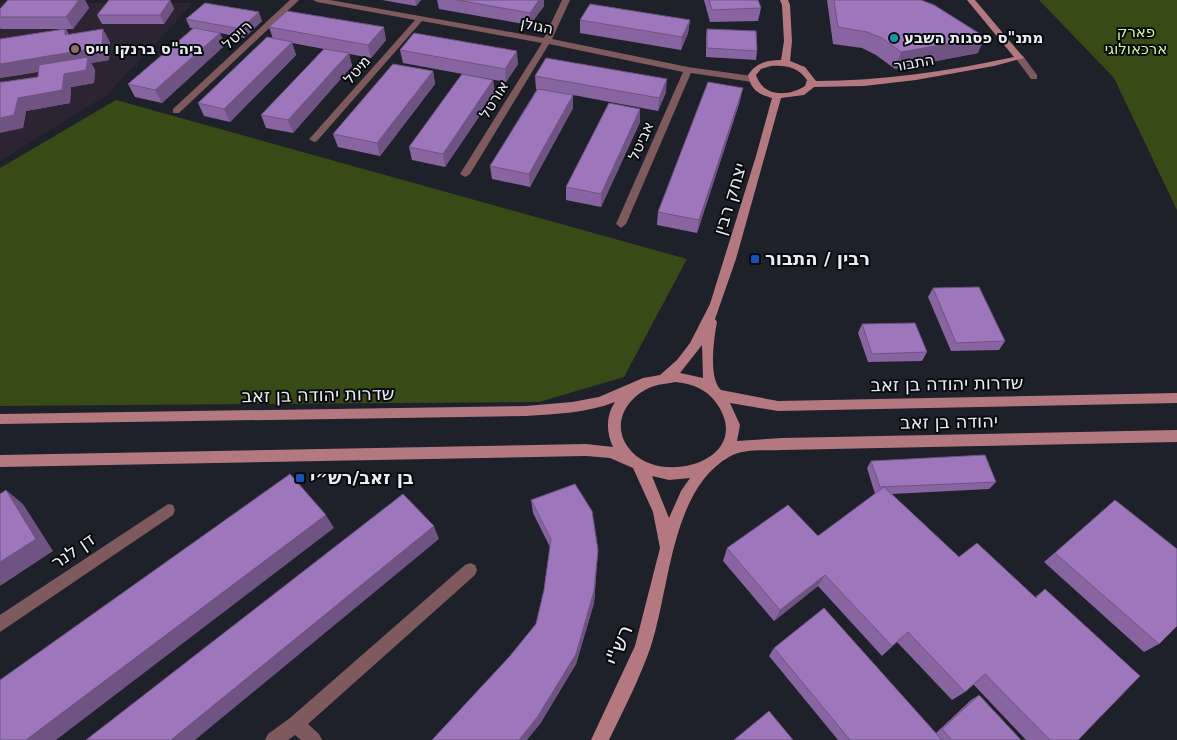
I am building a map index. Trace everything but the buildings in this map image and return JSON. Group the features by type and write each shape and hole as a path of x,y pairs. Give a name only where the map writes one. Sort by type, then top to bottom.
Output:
{"main road":[{"path":"784,0 786,5 788,41 785,63"},
{"path":"971,0 1020,58"},
{"name":"התבור","path":"812,84 844,85 888,82 1020,58"},
{"path":"785,63 806,71 811,77 812,84 809,89 796,95 777,96 763,91 754,83 752,79 754,71 763,65 785,63"},
{"name":"יצחק רבין","path":"715,391 707,370 706,350 712,312 767,139 777,96"},
{"name":"יצחק רבין","path":"664,378 684,362 712,312"},
{"path":"0,461 586,450 610,452 654,471 683,473 712,462 723,453 732,439 733,424 730,414 715,391 700,382 687,378 664,378 643,383 634,389 618,404 614,424 619,444 634,462"},
{"name":"שדרות יהודה בן זאב","path":"0,419 526,410 600,402 634,389"},
{"name":"שדרות יהודה בן זאב","path":"715,391 755,404 778,406 1177,398"},
{"name":"יהודה בן זאב","path":"723,453 738,447 782,444 1177,436"},
{"name":"רש\"י","path":"634,462 650,485 666,530 665,560"},
{"name":"רש\"י","path":"600,740 618,706 642,647 658,595 665,560 684,499 696,480 712,462"}],"street":[{"name":"רויטל","path":"176,111 294,0"},
{"name":"הגולן","path":"317,0 548,42 688,70 752,79"},
{"name":"אורטל","path":"466,174 548,42 566,0"},
{"name":"מיטל","path":"314,139 420,19"},
{"path":"1020,58 1034,77"},
{"name":"אביטל","path":"621,224 688,70"},
{"name":"דן לנר","path":"0,624 168,510"},
{"path":"274,740 296,724 470,570"},
{"path":"296,724 313,740"}],"shaded area":[{"name":"ביה\"ס ברנקו וייס","path":"0,3 193,3 107,95 0,161"}],"green space":[{"name":"פארק ארכאולוגי","path":"1039,0 1177,0 1177,210 1114,78"},
{"path":"116,100 687,259 624,377 539,402 0,406 0,168"}],"place":[{"name":"מתנ\"ס פסגות השבע","path":"894,38"},
{"name":"ביה\"ס ברנקו וייס","path":"75,49"},
{"name":"רבין / התבור","path":"755,259"},
{"name":"בן זאב/רש״י","path":"300,478"}]}
